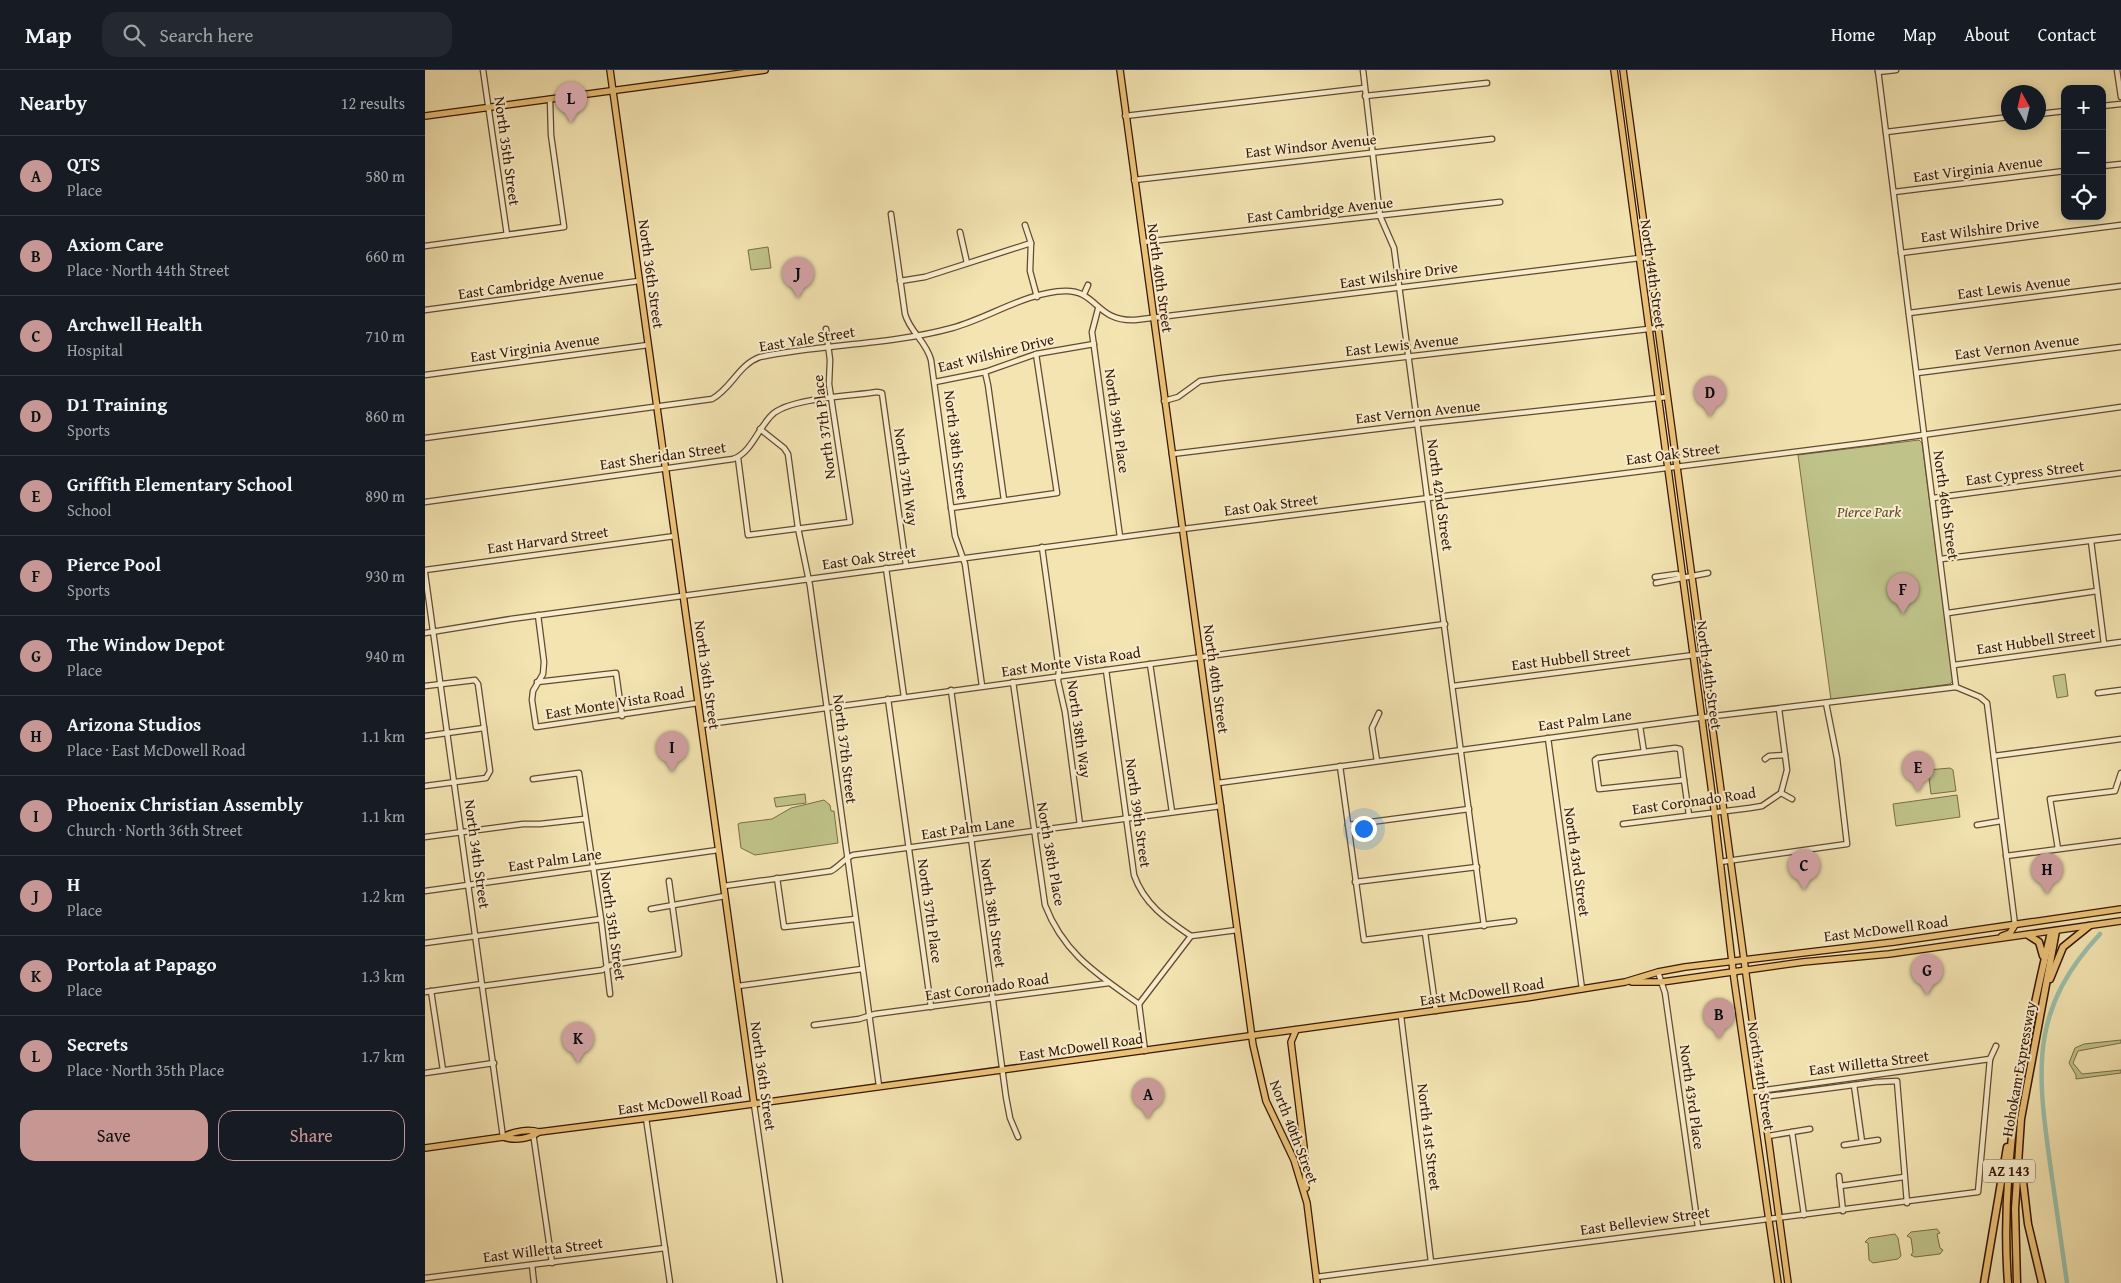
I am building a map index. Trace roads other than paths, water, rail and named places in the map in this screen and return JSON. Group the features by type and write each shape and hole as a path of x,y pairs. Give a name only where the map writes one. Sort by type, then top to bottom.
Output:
{"highway":[{"path":"2043,999 2061,951 2070,939 2089,926"},
{"name":"Hohokam Expressway","path":"2008,1283 2007,1187 2023,1060 2043,963 2053,931"},
{"name":"Hohokam Expressway","path":"2017,1283 2015,1194 2019,1134 2053,931"},
{"path":"2028,935 2041,944 2043,963"},
{"path":"1984,1283 2016,1088 2023,1060"},
{"path":"2026,1089 2021,1174 2028,1224 2042,1283"}],"main road":[{"name":"North 36th Street","path":"610,70 754,1104"},
{"path":"425,116 737,72 765,70"},
{"name":"North 40th Street","path":"1119,70 1218,783 1251,1036 1258,1073 1267,1101 1294,1160 1307,1203 1316,1280"},
{"name":"North 44th Street","path":"1614,70 1668,468 1702,654 1787,1283"},
{"name":"North 44th Street","path":"1623,70 1677,466 1693,655 1715,813 1731,961 1779,1283"},
{"name":"East McDowell Road","path":"533,1133 1401,1016 1582,990 1625,982 1658,972 1731,961 1981,930 2121,909"},
{"name":"Hohokam Expressway","path":"2053,931 2054,920"},
{"name":"East McDowell Road","path":"1625,982 1662,982 1943,947 2121,920"},
{"path":"1993,940 2009,934 2015,925"},
{"path":"1981,930 1984,941"},
{"path":"1935,936 1943,947"},
{"path":"1868,945 1870,956"},
{"path":"1855,946 1858,957"},
{"path":"1296,1030 1291,1042 1304,1148 1307,1203"},
{"path":"425,1148 503,1137 511,1140 533,1133"}],"street":[{"name":"North 35th Street","path":"483,70 507,235"},
{"name":"North 42nd Street","path":"1363,70 1371,152 1380,216 1391,238 1399,288 1484,926"},
{"path":"1878,71 1896,70"},
{"path":"2117,70 2121,97"},
{"name":"North 46th Street","path":"1878,71 1956,687"},
{"path":"1365,96 1487,83"},
{"path":"1125,116 1365,88"},
{"path":"425,246 564,226 551,134 550,99"},
{"path":"2106,106 2121,104"},
{"path":"2046,113 2061,111"},
{"path":"1886,132 2001,118"},
{"name":"East Windsor Avenue","path":"1134,180 1492,139"},
{"path":"2106,166 2121,164"},
{"name":"East Virginia Avenue","path":"1893,192 2061,171"},
{"name":"East Cambridge Avenue","path":"1143,242 1500,202"},
{"name":"North 38th Street","path":"891,214 907,322 923,341 930,354 955,536 963,558 982,686"},
{"path":"1633,217 1642,216"},
{"path":"1025,225 1031,243 1029,271 1037,296"},
{"name":"East Wilshire Drive","path":"1901,253 2121,225"},
{"path":"960,232 967,263"},
{"path":"900,281 925,277 1031,243"},
{"name":"East Wilshire Drive","path":"1153,318 1647,257"},
{"name":"East Cambridge Avenue","path":"425,310 639,281"},
{"path":"1088,285 1084,294 1098,309 1121,320 1153,318"},
{"name":"East Lewis Avenue","path":"1909,313 2121,286"},
{"name":"East Yale Street","path":"425,438 712,399 723,392 743,367 760,357 953,328 1037,296 1063,291 1084,294"},
{"name":"North 39th Place","path":"1098,309 1092,326 1120,537"},
{"name":"East Lewis Avenue","path":"1164,402 1178,397 1200,381 1657,328"},
{"name":"North 37th Place","path":"798,528 850,522 831,398 826,329"},
{"name":"East Wilshire Drive","path":"935,382 985,372 1036,354 1094,344"},
{"name":"East Virginia Avenue","path":"425,375 648,345"},
{"name":"East Vernon Avenue","path":"1917,373 2121,347"},
{"path":"951,508 1057,493 1036,354"},
{"path":"985,372 1004,500"},
{"name":"East Sheridan Street","path":"425,502 738,458 770,416 782,408 831,398 882,393"},
{"name":"North 37th Way","path":"882,393 906,566"},
{"name":"East Vernon Avenue","path":"1172,454 1417,424 1667,397"},
{"name":"East Oak Street","path":"425,633 538,615 1042,547 1924,435 2121,407"},
{"name":"North 37th Street","path":"760,430 784,448 787,454 827,708 879,1086"},
{"path":"738,458 748,535 798,528"},
{"name":"East Cypress Street","path":"1933,498 2121,473"},
{"name":"East Harvard Street","path":"425,570 675,536"},
{"path":"1941,559 2121,537"},
{"path":"2091,541 2104,644"},
{"name":"North 38th Way","path":"1042,547 1058,676 1080,825"},
{"path":"886,568 904,697"},
{"path":"1655,583 1708,573"},
{"name":"North 34th Street","path":"425,574 503,1137"},
{"path":"1655,577 1677,574 1687,576"},
{"path":"1947,613 2097,591"},
{"path":"537,682 543,674 544,662 538,615"},
{"name":"East Monte Vista Road","path":"701,725 1445,624"},
{"name":"East Hubbell Street","path":"1954,665 2121,642"},
{"name":"East Hubbell Street","path":"1453,686 1702,654"},
{"path":"1150,664 1172,812"},
{"name":"North 39th Street","path":"1106,670 1131,862 1138,886 1144,897 1161,915 1191,936"},
{"path":"537,682 616,673 622,716"},
{"path":"425,686 475,680 478,684 489,775 486,778 425,786"},
{"name":"East Monte Vista Road","path":"537,682 532,700 536,727 622,716 698,703"},
{"name":"North 38th Place","path":"1013,682 1043,899 1052,922 1070,950 1139,1004"},
{"path":"1956,687 1980,697 1987,703 2015,925"},
{"name":"East Palm Lane","path":"1218,783 1547,738 1956,687"},
{"name":"North 38th Street","path":"951,690 1007,1108 1018,1137"},
{"path":"2098,693 2121,690"},
{"name":"North 37th Place","path":"888,699 931,1007"},
{"path":"1720,862 1847,844 1837,758 1826,703"},
{"path":"1779,709 1787,777 1781,793 1792,800"},
{"path":"1377,761 1372,728 1379,713"},
{"path":"1640,726 1644,752"},
{"path":"425,736 484,728"},
{"name":"North 43rd Street","path":"1547,738 1582,990"},
{"path":"1994,756 2121,740"},
{"path":"1684,780 1599,790 1595,760 1675,748 1679,750 1684,780 1689,815"},
{"path":"1765,759 1769,756 1785,755"},
{"path":"1340,766 1364,940 1514,921"},
{"name":"North 35th Street","path":"533,779 579,773 601,919 609,994"},
{"path":"2058,849 2050,799 2115,791 2121,773"},
{"name":"East Coronado Road","path":"1623,824 1762,806 1781,793"},
{"name":"East Palm Lane","path":"724,886 831,871 842,864 847,857 1221,806"},
{"path":"1348,825 1469,809"},
{"path":"425,837 585,819"},
{"path":"1977,825 2001,821"},
{"path":"2006,856 2121,841"},
{"name":"East Palm Lane","path":"425,891 718,850"},
{"path":"1355,882 1477,867"},
{"path":"777,878 784,927 855,918"},
{"path":"425,992 606,968 611,965 679,954 669,881"},
{"path":"651,909 725,896"},
{"path":"425,943 601,919"},
{"path":"1145,1051 1139,1004 1191,936 1237,930"},
{"path":"1425,933 1436,1011"},
{"path":"737,986 862,968"},
{"name":"North 43rd Place","path":"1658,972 1662,982 1698,1227"},
{"name":"East Coronado Road","path":"814,1025 1109,982"},
{"path":"431,991 443,1070"},
{"name":"North 41st Street","path":"1401,1016 1431,1262"},
{"path":"1990,1059 1996,1046"},
{"name":"East Willetta Street","path":"1751,1092 1762,1094 1990,1059"},
{"name":"East Belleview Street","path":"1316,1280 1326,1276 1431,1262 1769,1218 1907,1203 1978,1192 1990,1059"},
{"path":"425,1073 494,1063"},
{"path":"1762,1094 1893,1080 1897,1082 1907,1203"},
{"path":"1854,1085 1861,1142"},
{"name":"North 36th Street","path":"754,1104 781,1283"},
{"path":"646,1118 670,1283"},
{"path":"1767,1136 1810,1129"},
{"path":"1792,1132 1804,1215"},
{"path":"533,1133 552,1263"},
{"path":"1844,1144 1878,1140"},
{"path":"1839,1176 1843,1211"},
{"path":"1840,1186 1904,1177"},
{"name":"East Willetta Street","path":"425,1278 665,1248"},
{"path":"532,1265 534,1283"},
{"path":"441,1276 442,1283"},
{"path":"1326,1276 1327,1283"}],"waterway":[{"path":"2067,1283 2045,1123 2042,1064 2045,1037 2051,1011 2062,986 2078,960 2100,934"}],"place":[{"name":"Secrets","path":"571,123"},
{"name":"H","path":"798,298"},
{"name":"D1 Training","path":"1710,417"},
{"name":"Pierce Pool","path":"1903,614"},
{"name":"Phoenix Christian Assembly","path":"672,772"},
{"name":"Griffith Elementary School","path":"1918,792"},
{"name":"Archwell Health","path":"1804,890"},
{"name":"Arizona Studios","path":"2047,894"},
{"name":"The Window Depot","path":"1927,995"},
{"name":"Axiom Care","path":"1719,1039"},
{"name":"Portola at Papago","path":"578,1063"},
{"name":"QTS","path":"1148,1119"}],"park label":[{"name":"Pierce Park","path":"1869,512"}]}
